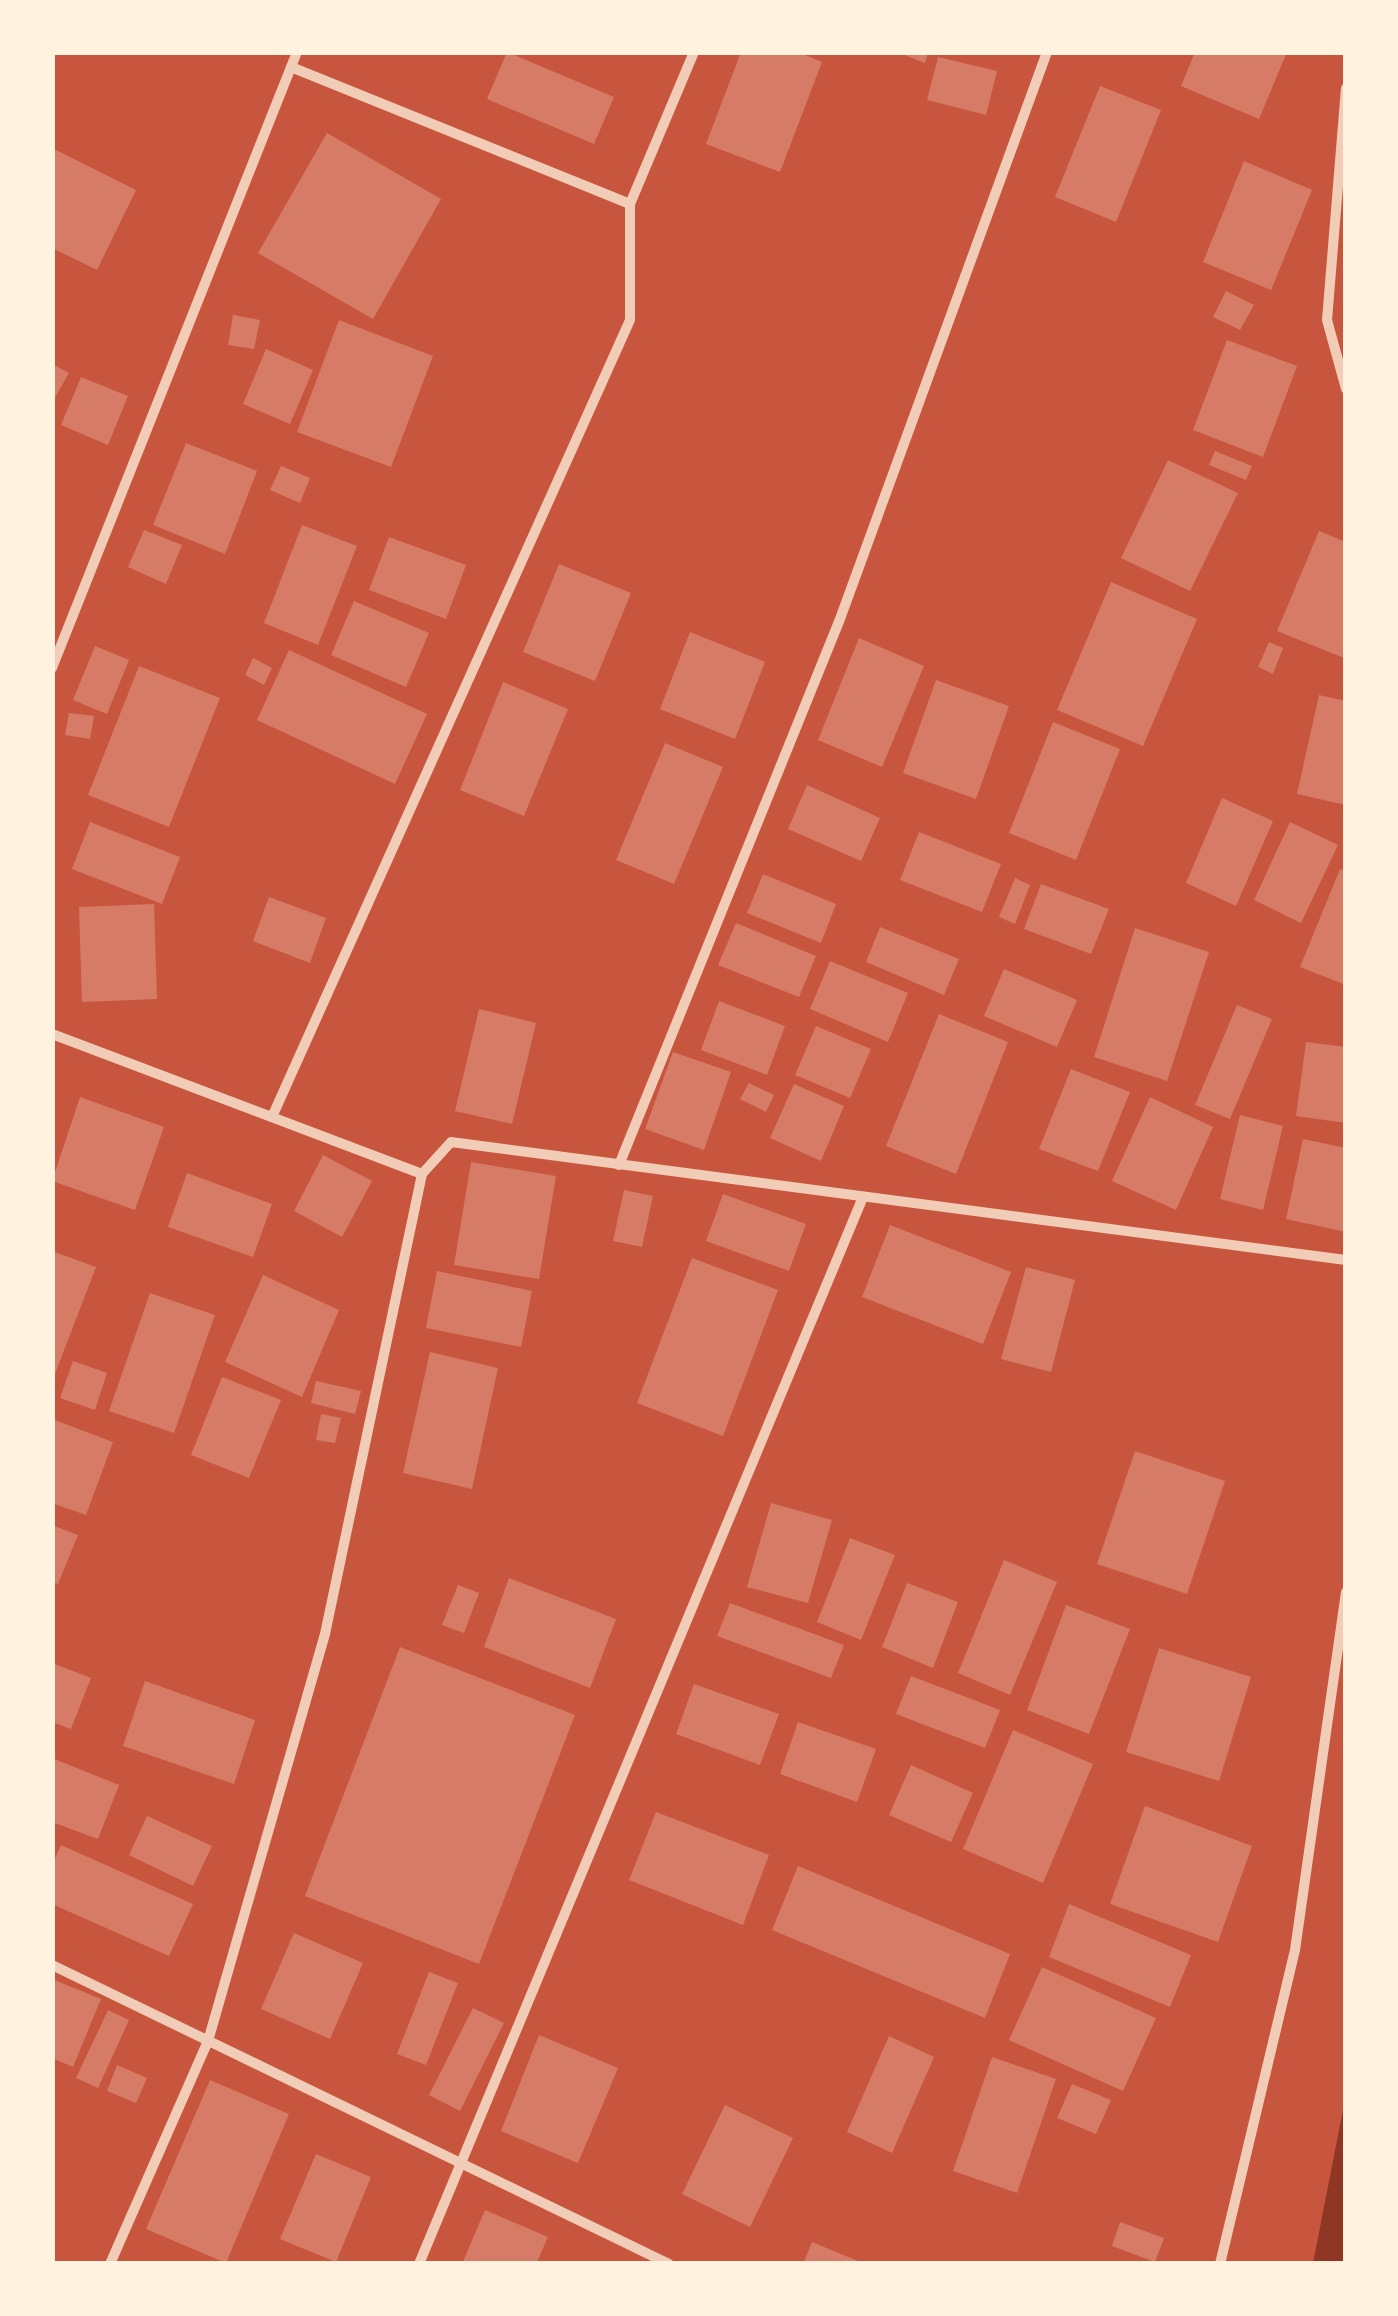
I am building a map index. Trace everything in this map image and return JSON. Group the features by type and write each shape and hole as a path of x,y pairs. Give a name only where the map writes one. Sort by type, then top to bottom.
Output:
{"street":[{"path":"52,668 297,52"},
{"path":"272,1117 630,320 630,204 694,52"},
{"path":"619,1164 840,619 1047,52"},
{"path":"291,67 630,204"},
{"path":"1346,88 1327,320 1346,389"},
{"path":"52,1034 422,1174"},
{"path":"110,2264 208,2040 324,1634 422,1174 452,1142 1346,1260"},
{"path":"419,2264 863,1197"},
{"path":"1220,2264 1295,1950 1346,1592"},
{"path":"52,1965 669,2264"}],"shaded area":[{"path":"1345,2100 1345,2263 1313,2263"}],"building":[{"path":"507,52 614,97 594,144 487,99"},
{"path":"741,52 798,52 822,62 780,172 706,144"},
{"path":"897,52 928,52 925,63"},
{"path":"1195,52 1287,52 1259,119 1181,86"},
{"path":"938,57 997,71 986,115 927,100"},
{"path":"1100,86 1161,110 1116,222 1055,197"},
{"path":"327,133 441,199 373,319 258,253"},
{"path":"52,148 136,190 97,270 52,248"},
{"path":"1244,161 1312,190 1271,290 1203,262"},
{"path":"1226,291 1254,305 1240,330 1213,317"},
{"path":"233,315 260,320 254,349 228,345"},
{"path":"339,320 433,356 391,467 297,432"},
{"path":"1227,340 1297,366 1263,457 1193,430"},
{"path":"266,349 313,370 290,424 243,404"},
{"path":"52,364 69,373 52,403"},
{"path":"81,377 128,396 108,445 61,425"},
{"path":"186,443 257,471 225,554 153,525"},
{"path":"1215,451 1252,466 1246,480 1209,465"},
{"path":"1168,460 1238,493 1190,591 1121,558"},
{"path":"281,466 310,478 300,503 270,490"},
{"path":"302,525 357,546 318,645 264,623"},
{"path":"144,530 182,545 166,584 128,567"},
{"path":"1319,531 1346,542 1344,658 1277,631"},
{"path":"389,537 466,565 446,619 369,590"},
{"path":"559,564 631,593 595,681 523,652"},
{"path":"1111,582 1197,619 1143,746 1057,710"},
{"path":"354,601 429,633 406,687 331,655"},
{"path":"690,632 765,662 735,739 660,709"},
{"path":"859,638 924,666 882,767 818,740"},
{"path":"1269,642 1283,648 1273,674 1258,667"},
{"path":"95,646 129,660 107,714 73,700"},
{"path":"289,650 427,714 395,784 257,720"},
{"path":"253,658 272,668 264,685 245,675"},
{"path":"139,666 220,698 169,827 88,795"},
{"path":"936,680 1009,706 976,799 903,773"},
{"path":"503,682 568,709 524,816 460,790"},
{"path":"1319,695 1346,701 1346,805 1297,794"},
{"path":"69,713 94,716 90,739 65,735"},
{"path":"1053,722 1120,749 1076,860 1009,833"},
{"path":"665,743 723,767 674,884 616,860"},
{"path":"807,785 880,818 861,861 788,829"},
{"path":"1222,798 1273,821 1236,906 1186,883"},
{"path":"90,822 180,857 162,904 72,869"},
{"path":"1290,822 1338,845 1301,923 1254,900"},
{"path":"919,832 1001,864 982,912 900,880"},
{"path":"1340,869 1346,871 1346,985 1300,967"},
{"path":"763,874 836,904 821,943 747,913"},
{"path":"1015,878 1030,885 1015,924 999,917"},
{"path":"1041,884 1109,909 1091,954 1024,929"},
{"path":"269,897 326,918 310,963 253,941"},
{"path":"154,904 157,999 82,1002 79,907"},
{"path":"736,923 816,956 799,997 718,965"},
{"path":"880,927 959,959 944,995 866,962"},
{"path":"1135,928 1209,952 1167,1081 1094,1057"},
{"path":"830,961 908,993 888,1042 810,1009"},
{"path":"1004,969 1077,1000 1057,1047 984,1016"},
{"path":"719,1001 785,1026 767,1075 701,1050"},
{"path":"1237,1005 1272,1019 1230,1119 1195,1105"},
{"path":"479,1009 536,1023 512,1124 455,1111"},
{"path":"939,1014 1008,1042 956,1174 886,1146"},
{"path":"816,1026 871,1049 850,1098 795,1075"},
{"path":"1306,1042 1346,1047 1346,1123 1296,1116"},
{"path":"673,1052 731,1072 704,1150 645,1129"},
{"path":"1071,1069 1130,1092 1098,1171 1039,1149"},
{"path":"749,1083 774,1095 766,1112 740,1099"},
{"path":"794,1084 844,1106 821,1161 770,1138"},
{"path":"80,1097 164,1127 135,1210 52,1181"},
{"path":"1150,1097 1213,1127 1176,1210 1112,1181"},
{"path":"1240,1115 1283,1126 1263,1210 1220,1199"},
{"path":"1303,1139 1346,1148 1346,1232 1286,1219"},
{"path":"323,1155 372,1181 342,1237 294,1211"},
{"path":"471,1162 556,1176 539,1279 454,1265"},
{"path":"187,1173 272,1204 253,1257 168,1227"},
{"path":"624,1190 653,1196 642,1247 613,1241"},
{"path":"723,1194 806,1224 789,1271 706,1241"},
{"path":"890,1225 1011,1272 983,1344 862,1297"},
{"path":"52,1251 96,1267 53,1379 52,1379"},
{"path":"692,1258 778,1290 723,1436 637,1403"},
{"path":"1026,1267 1075,1280 1051,1372 1001,1359"},
{"path":"437,1271 532,1291 521,1347 426,1328"},
{"path":"263,1275 339,1310 302,1397 225,1362"},
{"path":"150,1293 215,1315 174,1433 109,1411"},
{"path":"430,1352 498,1368 472,1489 403,1473"},
{"path":"73,1361 107,1373 95,1410 60,1398"},
{"path":"222,1377 281,1400 249,1478 191,1455"},
{"path":"316,1381 361,1391 355,1414 311,1403"},
{"path":"321,1414 341,1418 335,1443 316,1440"},
{"path":"52,1419 113,1442 86,1515 52,1503"},
{"path":"1135,1451 1225,1481 1187,1594 1097,1564"},
{"path":"771,1503 832,1520 808,1603 747,1587"},
{"path":"52,1525 78,1535 58,1584 52,1582"},
{"path":"850,1538 895,1555 861,1640 817,1622"},
{"path":"1004,1560 1057,1582 1010,1695 958,1673"},
{"path":"509,1578 616,1619 590,1688 484,1647"},
{"path":"907,1583 958,1602 933,1668 882,1647"},
{"path":"458,1585 479,1593 464,1633 442,1625"},
{"path":"730,1603 844,1645 831,1678 717,1636"},
{"path":"1066,1605 1130,1629 1089,1734 1027,1710"},
{"path":"400,1647 575,1715 479,1964 305,1896"},
{"path":"1159,1648 1251,1677 1219,1781 1126,1752"},
{"path":"52,1663 91,1678 71,1729 52,1722"},
{"path":"911,1676 1000,1710 985,1748 896,1714"},
{"path":"145,1681 255,1720 234,1784 123,1746"},
{"path":"694,1684 779,1714 760,1765 676,1734"},
{"path":"798,1722 876,1749 857,1802 780,1774"},
{"path":"1013,1730 1093,1764 1043,1883 963,1849"},
{"path":"52,1758 119,1785 98,1839 52,1822"},
{"path":"911,1765 973,1793 951,1842 889,1815"},
{"path":"1145,1806 1252,1846 1218,1942 1110,1904"},
{"path":"656,1812 769,1855 743,1925 629,1880"},
{"path":"147,1816 212,1846 193,1886 129,1855"},
{"path":"61,1845 193,1904 169,1956 52,1904 52,1865"},
{"path":"798,1866 1010,1954 985,2018 772,1930"},
{"path":"1069,1904 1191,1955 1170,2007 1049,1957"},
{"path":"294,1933 363,1963 330,2039 261,2009"},
{"path":"1042,1967 1156,2018 1123,2091 1009,2040"},
{"path":"429,1972 458,1983 426,2065 397,2054"},
{"path":"52,1979 101,1999 73,2067 52,2058"},
{"path":"473,2008 504,2023 460,2111 429,2095"},
{"path":"108,2010 129,2020 98,2088 76,2078"},
{"path":"539,2035 618,2068 578,2163 501,2131"},
{"path":"889,2036 934,2057 892,2153 847,2132"},
{"path":"992,2057 1056,2079 1017,2193 953,2171"},
{"path":"117,2065 147,2078 136,2103 107,2091"},
{"path":"210,2080 289,2114 226,2263 146,2229"},
{"path":"1072,2084 1111,2100 1096,2134 1057,2118"},
{"path":"725,2105 793,2138 750,2227 682,2194"},
{"path":"316,2154 371,2177 336,2262 280,2239"},
{"path":"485,2210 548,2237 536,2264 462,2264"},
{"path":"1120,2222 1164,2238 1155,2262 1112,2246"},
{"path":"812,2242 863,2263 863,2264 803,2264"}]}
